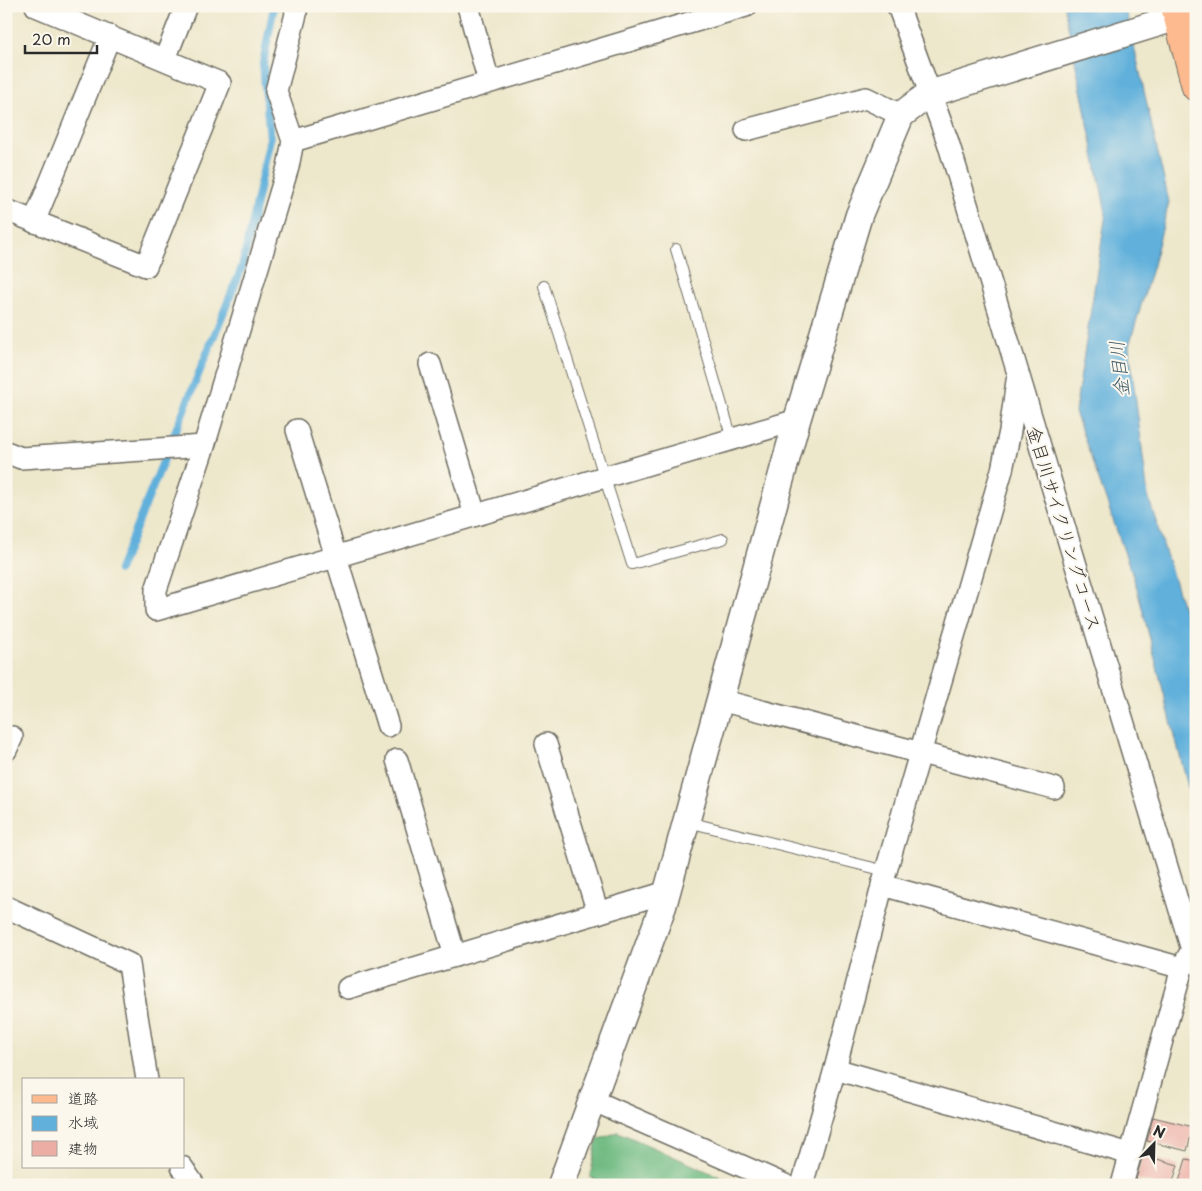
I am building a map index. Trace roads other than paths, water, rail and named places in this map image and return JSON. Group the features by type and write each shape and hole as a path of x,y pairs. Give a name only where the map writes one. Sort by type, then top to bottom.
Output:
{"main road":[{"path":"1183,13 1196,87"}],"street":[{"path":"6,210 146,266 220,83 36,6"},
{"path":"166,59 186,6"},
{"path":"295,6 296,14 276,91 293,141 288,167 204,446 156,590 156,610 797,420"},
{"path":"468,6 490,82"},
{"path":"293,141 746,6"},
{"name":"金目川サイクリングコース","path":"898,6 937,92 948,142 1018,373 1190,961"},
{"path":"561,1185 667,892 797,420 859,216 901,115 937,92 1183,13"},
{"path":"34,222 110,36"},
{"path":"746,130 866,98 901,115"},
{"path":"430,364 475,515"},
{"path":"802,1185 835,1069 884,878 1002,470 1010,431 1018,373"},
{"path":"297,430 388,726"},
{"path":"6,452 21,458 204,446"},
{"path":"720,700 1054,788"},
{"path":"546,744 598,913"},
{"path":"397,760 455,956"},
{"path":"884,878 1190,961 1122,1185"},
{"path":"348,988 667,892"},
{"path":"6,907 129,964 147,1078"},
{"path":"835,1069 1130,1154"},
{"path":"592,1100 785,1185"},
{"path":"183,1168 194,1185"}],"lane":[{"path":"676,249 732,439"},
{"path":"544,286 632,564 724,539"},
{"path":"687,822 884,878"}],"water":[{"name":"金目川","path":"1064,6 1125,6 1169,202 1129,346 1148,496 1196,650 1196,818 1136,585 1075,412 1106,213"}],"waterway":[{"path":"119,570 242,267 270,139 263,64 274,6"}]}
